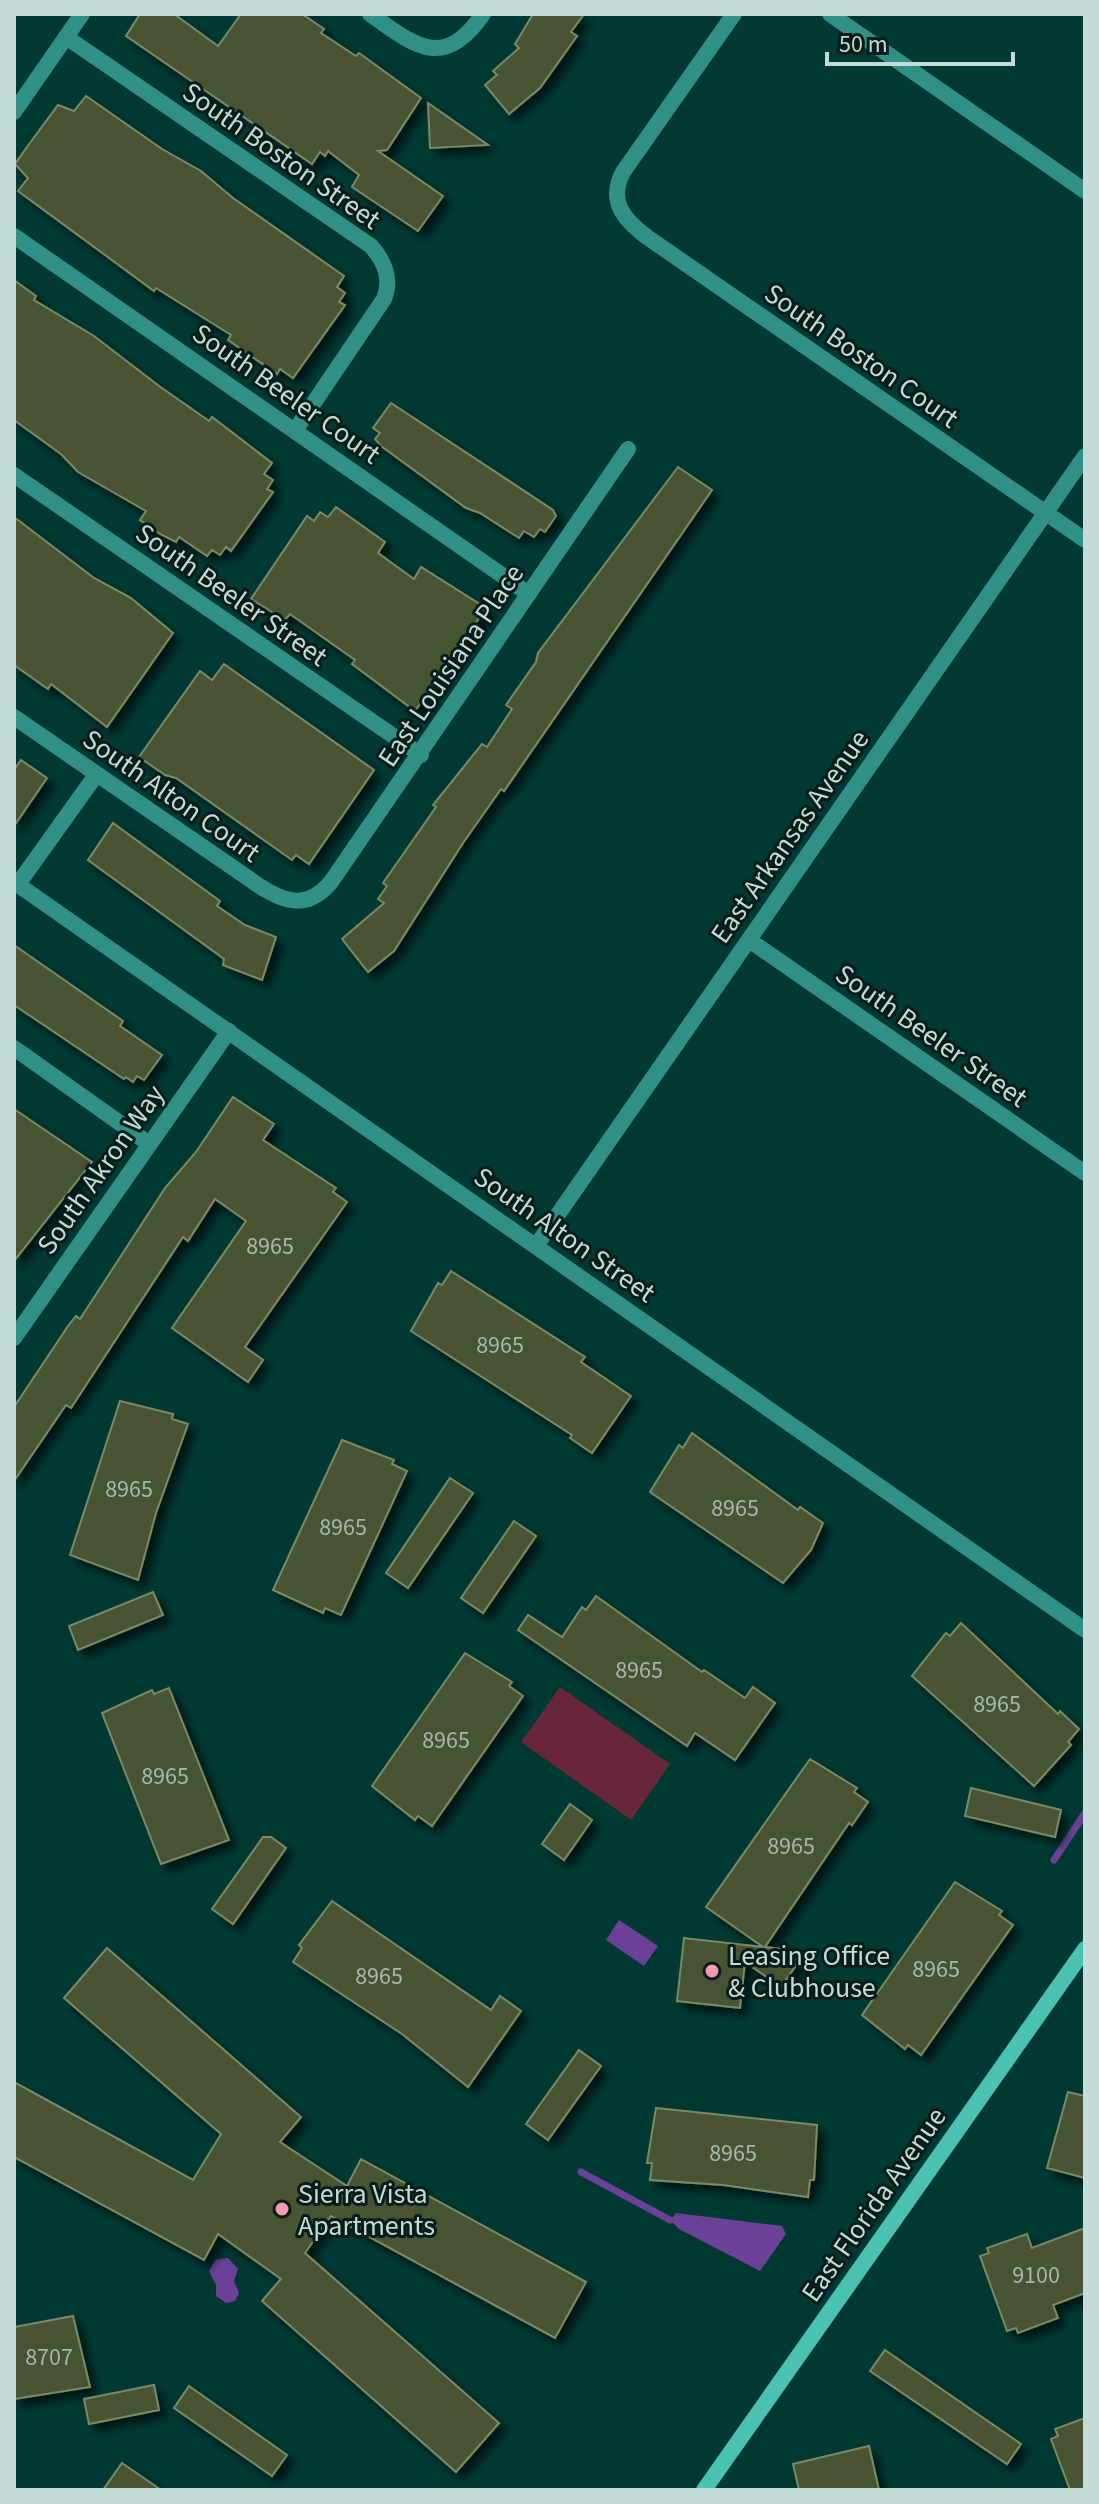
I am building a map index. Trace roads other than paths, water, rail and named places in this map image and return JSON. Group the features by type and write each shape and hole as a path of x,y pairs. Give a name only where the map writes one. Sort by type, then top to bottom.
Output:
{"main road":[{"name":"East Florida Avenue","path":"704,2490 1085,1949"}],"street":[{"path":"14,112 82,14"},
{"path":"370,14 407,40 437,50 456,44 483,14"},
{"name":"South Boston Court","path":"734,14 623,172 617,184 617,205 631,225 647,237 1085,540"},
{"path":"830,14 1085,191"},
{"name":"South Boston Street","path":"66,37 380,256 390,286 384,299 296,429"},
{"name":"South Beeler Court","path":"14,236 296,429 529,594"},
{"name":"East Louisiana Place","path":"307,902 320,895 331,882 421,755 628,449"},
{"name":"East Arkansas Avenue","path":"536,1246 1085,456"},
{"name":"South Beeler Street","path":"14,475 421,755"},
{"name":"South Alton Court","path":"14,717 283,901 307,902"},
{"path":"16,883 96,775"},
{"name":"South Alton Street","path":"16,883 1085,1630"},
{"name":"South Beeler Street","path":"749,940 1085,1173"},
{"name":"South Akron Way","path":"14,1338 229,1031"},
{"path":"14,1048 148,1143"}],"waterway":[{"path":"1054,1860 1085,1813"},
{"path":"581,2172 670,2220"}],"place":[{"name":"Leasing Office & Clubhouse","path":"712,1971"},
{"name":"Sierra Vista Apartments","path":"282,2209"}]}
